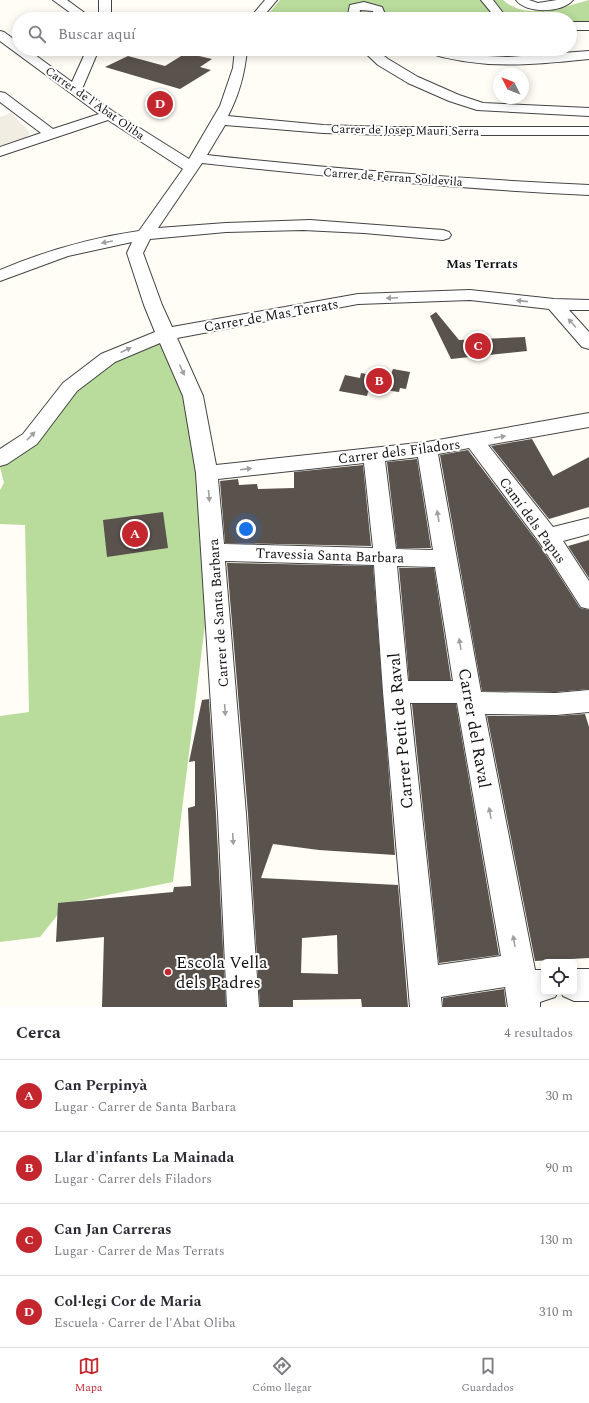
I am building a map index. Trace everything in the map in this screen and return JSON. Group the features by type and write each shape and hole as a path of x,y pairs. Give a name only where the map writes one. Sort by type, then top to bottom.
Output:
{"street":[{"path":"59,0 77,12"},
{"path":"105,0 105,12"},
{"path":"261,12 271,0"},
{"path":"487,0 497,12"},
{"path":"522,0 527,4 538,8 567,0"},
{"path":"354,12 354,7 364,5 372,6 378,9 379,12"},
{"path":"577,26 589,26"},
{"name":"Carrer de l'Abat Oliba","path":"0,35 12,44"},
{"path":"577,56 589,54"},
{"name":"Carrer de l'Abat Oliba","path":"28,56 109,115 194,163"},
{"path":"75,91 90,56"},
{"name":"Carrer de Santa Barbara","path":"241,56 240,66 221,120 145,235 135,253 153,305 193,396 207,473 214,552 232,814 243,1007"},
{"path":"376,56 383,62 420,83 454,98 482,107 589,112"},
{"path":"458,56 509,61 544,60 574,56"},
{"path":"0,96 52,135"},
{"path":"502,108 582,99"},
{"path":"0,152 109,115"},
{"name":"Carrer de Josep Mauri Serra","path":"221,120 323,129 380,131 589,131"},
{"name":"Carrer de Ferran Soldevila","path":"194,163 525,188 589,190"},
{"path":"0,276 21,266 79,247 145,235 218,227 315,225 444,236"},
{"name":"Carrer de Mas Terrats","path":"0,459 30,439 70,387 108,358 166,334 358,299 470,295 554,304 589,305"},
{"path":"554,304 589,343"},
{"name":"Carrer dels Filadors","path":"207,473 427,449 589,420"},
{"name":"Camí dels Papus","path":"474,441 548,537 589,600"},
{"name":"Carrer del Raval","path":"427,449 469,697 527,987"},
{"name":"Carrer Petit de Raval","path":"374,454 426,995"},
{"path":"548,537 589,526"},
{"name":"Travessia Santa Barbara","path":"214,552 445,559"},
{"path":"396,692 556,704 589,701"},
{"path":"577,985 589,985"},
{"path":"426,995 527,987"}],"green space":[{"path":"280,0 503,0 522,10 533,11 556,9 589,0 589,22 577,23 577,12 270,12"},
{"path":"166,334 193,396 214,552 173,882 67,903 40,937 0,942 0,716 29,712 25,525 0,524 0,490 4,483 0,467 0,459 108,358"}],"shaded area":[{"path":"11,113 28,130 30,134 24,139 0,146 0,117"}],"building":[{"path":"128,56 165,66 181,56 199,56 212,59 200,67 211,70 180,89 105,67"},
{"path":"436,312 459,340 525,337 527,351 451,359 430,316"},
{"path":"393,369 410,372 406,389 400,388 399,392 384,390 383,395 368,392 367,396 339,391 345,375 360,378 361,373 376,376 377,372 391,374"},
{"path":"532,439 553,476 589,457 589,507 549,519 491,446"},
{"path":"468,450 539,544 580,608 589,610 589,689 556,692 482,691 440,455"},
{"path":"417,459 431,548 397,548 387,462"},
{"path":"363,465 371,546 225,543 220,481 238,479 239,485 257,484 258,489 294,488 294,472"},
{"path":"163,512 168,548 107,557 103,520"},
{"path":"589,540 589,578 568,546"},
{"path":"227,563 373,566 395,855 319,850 273,844 261,878 398,885 408,1007 362,1007 361,999 293,1000 293,1007 260,1007 248,814","holes":["337,935 338,974 301,973 302,938"]},
{"path":"399,568 434,568 451,680 409,680"},
{"path":"209,699 226,1007 102,1007 104,937 56,942 58,903 173,892 174,887 191,886 188,808 195,806 195,761 189,762 202,700"},
{"path":"412,704 456,704 499,955 439,963"},
{"path":"585,714 589,727 589,958 541,959 541,961 535,961 487,716 556,716"},
{"path":"504,989 506,1007 443,1007 443,998"}],"place":[{"name":"Col·legi Cor de Maria","path":"160,104"},
{"name":"Can Jan Carreras","path":"478,346"},
{"name":"Llar d'infants La Mainada","path":"379,381"},
{"name":"Can Perpinyà","path":"135,534"},
{"name":"Escola Vella dels Padres","path":"168,972"}],"district":[{"name":"Mas Terrats","path":"482,263"}]}
